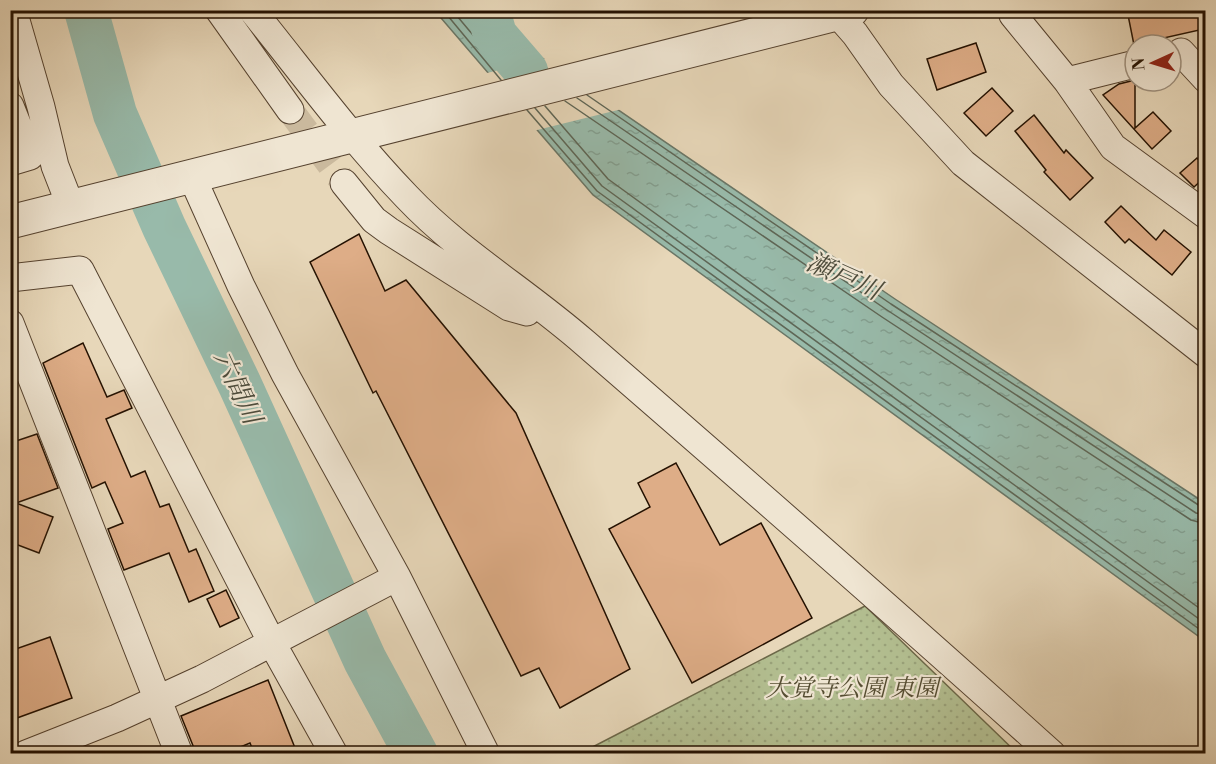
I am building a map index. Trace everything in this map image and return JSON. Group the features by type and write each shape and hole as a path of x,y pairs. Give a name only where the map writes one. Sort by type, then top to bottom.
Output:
{"street":[{"path":"13,10 41,107 55,166 75,206"},
{"path":"219,10 290,110"},
{"path":"252,10 361,134 406,197 435,224 580,338 879,597 1052,753"},
{"path":"10,222 838,13 891,85 963,163 1206,354"},
{"path":"1013,15 1067,81 1113,147 1206,215"},
{"path":"1186,51 1206,79"},
{"path":"1067,81 1123,67"},
{"path":"10,106 30,156 10,162"},
{"path":"187,178 391,580 486,753"},
{"path":"344,183 368,213 389,231 509,307 549,315"},
{"path":"10,278 80,270 272,643 334,753"},
{"path":"10,323 179,753"},
{"path":"26,753 158,700 296,631 391,580"}],"green space":[{"name":"大覚寺公園 東園","path":"865,606 1017,753 581,753"}],"water":[{"path":"435,11 484,11 491,23 895,299 1205,503 1205,641 593,195"}],"pier":[{"path":"548,58 622,109 533,131 483,74"}],"building":[{"path":"1127,10 1200,10 1204,29 1183,34 1132,33"},
{"path":"976,43 986,72 937,90 927,59"},
{"path":"1123,83 1123,93 1135,93 1135,128 1153,112 1171,131 1152,149 1103,95"},
{"path":"992,88 1013,111 986,136 964,113"},
{"path":"1034,115 1064,153 1066,150 1093,178 1070,200 1044,172 1046,170 1015,131"},
{"path":"1197,158 1206,168 1206,176 1194,187 1180,173"},
{"path":"1121,206 1156,240 1164,230 1191,252 1172,275 1129,239 1125,243 1105,222"},
{"path":"359,234 385,291 406,280 516,413 630,669 560,708 539,668 521,676 376,391 373,393 310,262"},
{"path":"83,343 107,397 124,390 132,408 106,419 131,477 145,471 160,507 169,504 189,552 196,549 214,591 189,602 169,553 124,570 108,529 123,523 105,482 92,488 43,363"},
{"path":"37,434 58,488 16,503 53,517 39,553 10,542 10,443"},
{"path":"676,463 720,545 761,523 812,618 692,683 609,529 650,507 638,483"},
{"path":"226,590 239,618 220,627 207,599"},
{"path":"50,637 72,698 17,718 10,700 10,651"},
{"path":"268,680 297,753 254,753 250,743 226,753 196,753 181,716"}],"waterway":[{"name":"六間川","path":"86,10 115,114 164,227 240,385 365,660 416,754"},
{"name":"瀬戸川","path":"488,10 495,35 526,71"}],"tunnel":[{"path":"290,110 344,183"}]}
